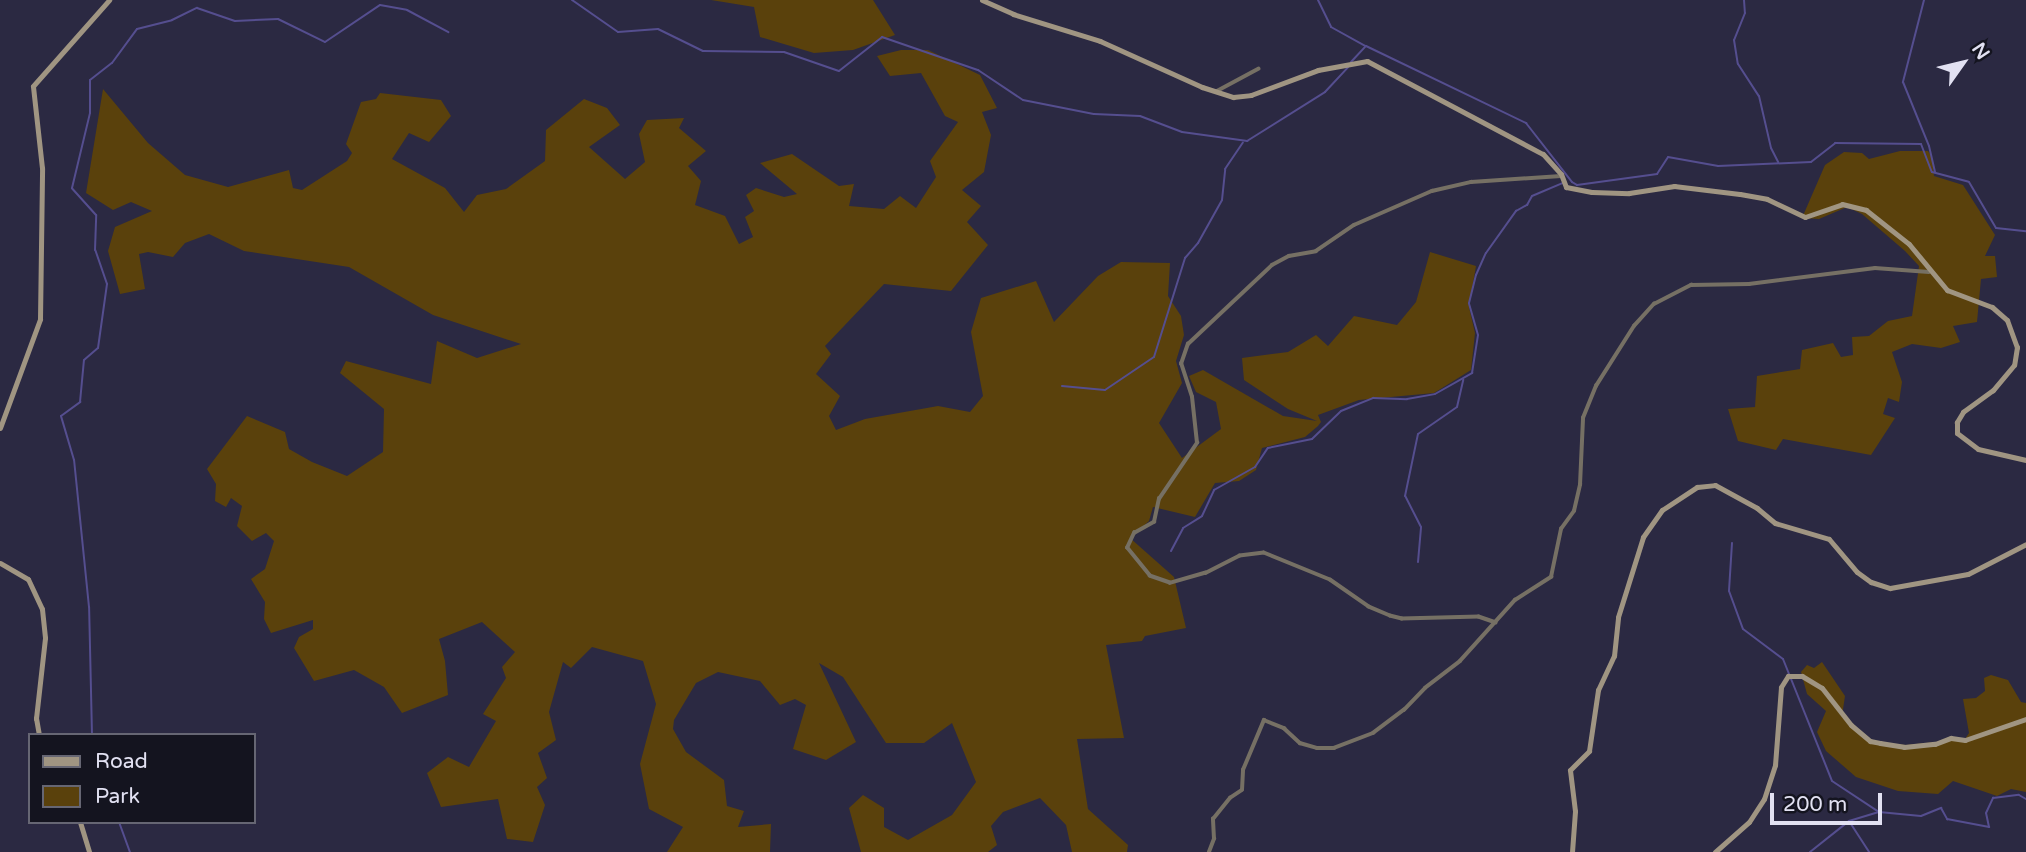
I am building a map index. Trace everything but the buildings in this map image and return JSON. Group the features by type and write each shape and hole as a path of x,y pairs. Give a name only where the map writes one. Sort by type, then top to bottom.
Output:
{"street":[{"path":"0,428 40,319 42,168 33,86 109,0"},
{"path":"982,0 1013,15 1123,50 1233,97 1251,95 1318,70 1367,61 1465,116 1517,139 1543,155 1562,176 1566,187 1592,192 1629,193 1684,187 1767,199 1805,217 1842,204 1857,206 1900,236 1947,290 1992,307 2001,313 2012,329 2017,347 2008,375 1964,412 1958,422 1957,433 1979,449 2026,460"},
{"path":"1216,92 1258,69"},
{"path":"1496,623 1479,617 1402,619 1390,616 1369,607 1330,580 1264,553 1240,556 1206,573 1170,583 1150,576 1127,548 1134,533 1154,522 1159,499 1197,443 1192,397 1181,364 1188,344 1272,265 1289,256 1316,251 1354,225 1432,191 1471,182 1562,176"},
{"path":"1209,852 1214,839 1213,819 1230,798 1242,790 1243,770 1264,720 1284,728 1300,743 1317,748 1334,748 1358,740 1404,710 1425,688 1460,661 1515,600 1551,576 1561,529 1574,511 1580,485 1583,418 1596,386 1634,326 1654,304 1691,285 1749,284 1875,268 1930,272"},
{"path":"1572,852 1575,811 1570,770 1589,751 1596,718 1596,696 1614,656 1618,617 1643,537 1653,518 1681,497 1698,487 1715,485 1757,508 1774,523 1829,539 1857,572 1871,582 1890,588 1968,574 2026,544"},
{"path":"0,563 29,579 42,608 45,638 36,718 39,733"},
{"path":"1715,852 1749,822 1764,799 1775,765 1781,687 1788,676 1802,676 1822,688 1851,725 1870,741 1880,743 1904,747 1935,744 1951,738 1965,740 2026,719"},
{"path":"81,824 89,852"}],"green space":[{"path":"711,0 873,0 895,35 853,50 814,53 760,37 754,7"},
{"path":"901,50 928,50 980,75 997,108 982,112 991,135 984,172 962,190 981,206 967,222 988,245 951,291 884,284 825,346 831,354 816,374 840,396 829,416 836,430 865,419 938,406 970,412 983,396 971,332 981,298 1036,281 1054,322 1098,276 1121,262 1170,263 1168,296 1181,316 1184,335 1176,361 1182,383 1159,423 1182,458 1221,429 1216,402 1196,392 1189,376 1203,370 1283,416 1317,421 1288,409 1244,380 1242,358 1288,352 1316,335 1328,346 1354,316 1397,325 1416,302 1430,252 1476,266 1469,307 1475,333 1471,370 1434,393 1359,400 1318,415 1321,422 1305,437 1262,448 1256,470 1239,481 1215,483 1195,517 1153,507 1149,521 1130,538 1174,577 1186,628 1145,636 1142,641 1106,645 1124,738 1077,739 1088,809 1128,845 1127,852 1072,852 1066,825 1040,798 1003,812 991,826 997,845 988,852 861,852 849,808 863,795 884,808 884,827 908,840 952,815 976,782 952,723 924,743 886,743 843,677 819,663 856,742 826,760 793,749 806,705 795,699 780,705 760,681 718,672 696,683 674,720 673,729 686,752 724,780 727,806 744,811 738,827 771,824 770,852 667,852 683,827 649,809 640,764 656,704 643,661 592,647 571,668 563,662 549,712 556,740 538,753 547,778 537,787 545,805 533,842 507,839 498,799 441,807 427,773 448,757 469,767 496,721 483,714 506,678 502,667 515,652 482,622 439,639 445,661 448,695 402,713 384,687 354,670 314,681 294,648 299,637 313,629 313,620 271,633 264,619 265,602 251,579 265,569 274,541 266,533 252,541 237,526 242,506 231,498 226,507 215,501 216,484 207,469 247,416 285,432 289,449 347,476 383,452 384,409 340,373 346,361 431,384 437,341 477,358 521,344 433,315 349,267 244,251 209,234 185,243 173,257 148,252 139,254 145,289 120,294 108,251 115,227 152,211 131,202 113,210 86,193 103,89 148,143 185,175 228,187 289,170 293,188 302,190 347,161 352,153 346,144 361,102 376,99 380,93 441,100 451,116 429,142 409,133 392,159 445,188 464,212 477,195 506,189 545,161 546,130 584,99 607,108 620,125 589,147 625,179 645,162 639,134 647,120 684,118 679,128 706,151 688,166 701,181 695,205 725,216 739,244 753,237 745,217 754,211 746,195 756,188 784,197 797,194 760,163 792,154 839,186 854,184 849,206 884,209 900,196 916,208 936,177 930,161 958,122 945,116 921,73 890,76 877,56"},
{"path":"1900,151 1928,151 1932,157 1934,176 1963,185 1995,235 1985,256 1995,256 1997,277 1981,279 1977,322 1953,326 1960,342 1941,348 1912,344 1892,352 1902,382 1899,402 1888,398 1883,414 1895,418 1871,455 1783,439 1776,450 1738,441 1728,409 1755,407 1757,376 1800,369 1802,350 1833,343 1841,357 1853,355 1852,337 1869,336 1888,321 1912,316 1919,266 1905,251 1862,214 1847,207 1819,219 1802,218 1825,165 1844,152 1862,153 1869,159"},
{"path":"1822,662 1845,696 1842,716 1872,742 1906,745 1965,739 1969,733 1963,699 1976,698 1985,691 1984,678 1991,675 2008,680 2021,702 2026,703 2026,792 2011,789 1997,796 1953,781 1938,794 1898,791 1856,777 1826,751 1817,732 1826,711 1807,694 1801,672 1807,665 1814,668"}],"waterway":[{"path":"572,0 618,32 658,29 703,51 784,52 839,71 882,37 978,70 1023,100 1094,114 1140,116 1182,132 1247,141 1325,92 1348,67"},
{"path":"1318,0 1331,27 1365,46"},
{"path":"1744,0 1745,13 1734,40 1738,64 1759,96 1771,148 1778,162"},
{"path":"1924,0 1903,82 1929,146 1935,172"},
{"path":"92,733 89,607 74,460 61,416 80,402 84,360 98,348 107,284 95,250 96,215 72,188 90,113 90,80 112,63 137,29 172,20 197,8 235,21 278,19 325,42 380,5 407,10 448,32"},
{"path":"1351,62 1366,46 1526,123 1577,185 1657,174 1668,157 1718,166 1811,162 1835,143 1921,144 1932,172 1969,182 1996,228 2026,231"},
{"path":"1062,386 1105,390 1154,357 1185,258 1198,243 1222,200 1225,169 1243,142"},
{"path":"1171,551 1183,528 1202,516 1214,490 1255,467 1268,448 1312,439 1341,411 1373,398 1407,399 1435,394 1472,373 1478,335 1469,303 1476,275 1486,253 1516,211 1527,205 1532,196 1562,183"},
{"path":"1418,562 1421,527 1405,496 1418,434 1457,407 1463,380"},
{"path":"1732,543 1729,591 1743,629 1783,659 1832,781 1879,812"},
{"path":"1810,852 1849,821 1879,812 1921,816 1941,808 1947,819 1989,827 1986,813 1993,798 2019,795 2026,799"},
{"path":"1849,821 1869,852"},
{"path":"120,824 130,852"}]}
